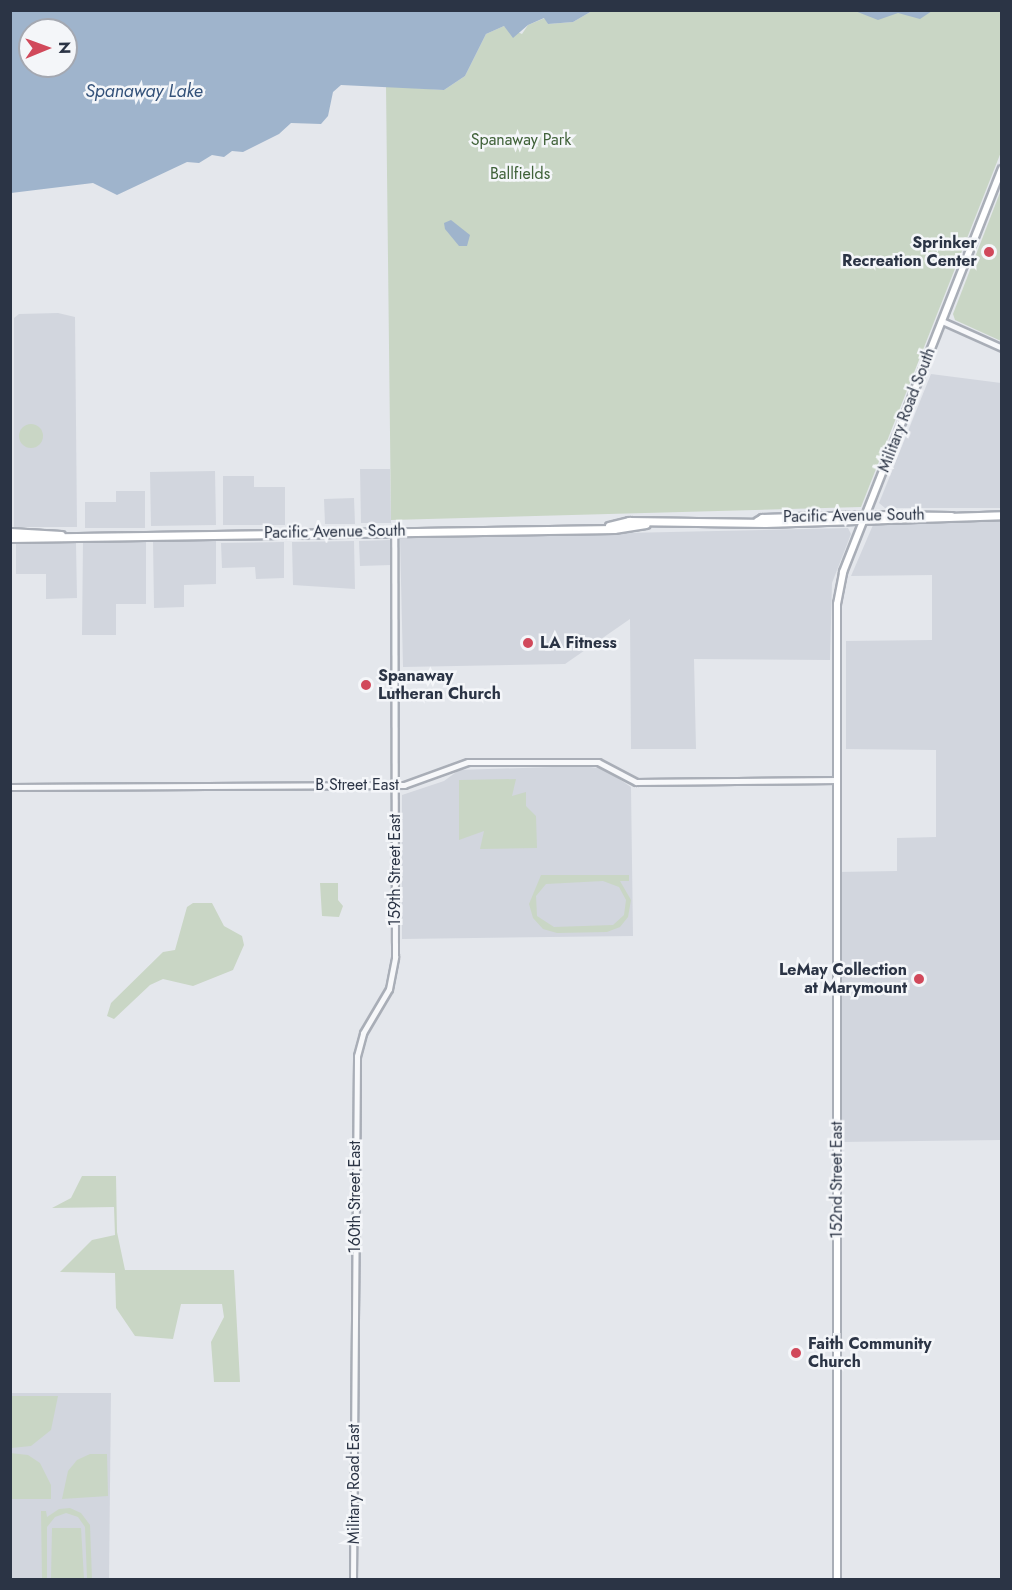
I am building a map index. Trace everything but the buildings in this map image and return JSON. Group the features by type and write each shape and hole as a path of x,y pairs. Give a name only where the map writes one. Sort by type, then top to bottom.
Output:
{"main road":[{"name":"Military Road South","path":"837,780 837,656 841,579 1002,169"},
{"name":"Pacific Avenue South","path":"10,538 61,535 394,532 609,526 629,521 646,524 1002,515"},
{"name":"Pacific Avenue South","path":"10,532 61,535"},
{"name":"152nd Street East","path":"837,780 837,1580"}],"street":[{"path":"942,321 1002,348"},
{"name":"159th Street East","path":"377,1009 389,989 394,967 394,532"},
{"name":"B Street East","path":"10,787 394,785 417,783 450,765 468,762 598,762 636,782 837,780"},
{"name":"160th Street East","path":"354,1389 357,1056 361,1038 377,1009"},
{"name":"Military Road East","path":"353,1580 354,1389"}],"shaded area":[{"path":"58,313 75,317 77,527 14,527 14,318 19,314"},
{"path":"931,374 1001,383 1001,508 885,508 879,503"},
{"path":"360,469 390,469 391,523 361,523"},
{"path":"215,471 216,525 151,526 150,472"},
{"path":"223,476 254,476 254,487 285,487 285,525 223,525"},
{"path":"116,491 145,491 145,528 85,528 85,502 116,502"},
{"path":"354,498 355,524 325,524 324,499"},
{"name":"LeMay Collection at Marymount","path":"1001,521 1001,1140 840,1142 837,872 897,871 897,838 936,837 936,750 846,749 846,641 932,640 932,575 851,576 873,525"},
{"path":"848,528 851,534 832,583 830,660 694,659 696,749 631,749 630,619 565,664 403,667 400,538"},
{"path":"216,539 216,584 184,585 184,607 154,608 153,540"},
{"path":"390,540 391,565 360,566 359,541"},
{"path":"83,541 146,541 146,604 116,604 116,635 82,635"},
{"path":"354,541 355,589 293,585 292,542"},
{"path":"284,542 284,578 256,579 255,567 222,568 221,543"},
{"path":"76,543 77,598 46,599 46,574 16,574 16,544"},
{"path":"583,766 604,769 631,787 633,936 402,939 402,795 444,781 459,770"},
{"path":"11,1393 111,1393 109,1579 11,1580"}],"green space":[{"path":"592,11 1001,11 1001,152 861,507 391,520 386,86 444,90 465,76 486,34 504,26 522,34 528,25 545,18 548,24 573,22"},
{"name":"Sprinker Recreation Center","path":"1001,190 1001,341 955,320 953,314"},
{"path":"31,424 40,427 43,436 40,445 31,448 22,445 19,436 22,427"},
{"path":"516,779 512,796 526,792 526,806 536,816 537,848 480,849 484,831 459,840 459,780"},
{"path":"541,875 629,875 629,881 620,881 631,900 628,917 620,927 607,932 557,933 543,929 533,918 529,904","holes":["603,881 619,887 626,900 624,915 613,925 554,927 537,916 536,896 546,884"]},
{"path":"320,883 338,883 338,900 343,906 339,917 322,916"},
{"path":"193,903 212,903 224,926 242,936 244,945 233,970 193,986 163,979 150,985 114,1019 107,1016 111,1003 163,952 175,950 187,907"},
{"path":"82,1176 116,1176 117,1232 125,1270 234,1270 240,1382 214,1382 211,1342 224,1317 222,1304 181,1304 173,1339 135,1336 116,1308 115,1273 60,1272 92,1240 115,1235 114,1207 52,1208 71,1198"},
{"path":"11,1396 58,1396 51,1430 31,1446 11,1448"},
{"path":"10,1453 28,1455 40,1463 51,1485 51,1499 11,1499"},
{"path":"90,1454 107,1454 108,1496 62,1499 68,1471 77,1460"},
{"path":"70,1508 81,1513 90,1525 92,1579 87,1579 85,1527 78,1517 66,1513 55,1517 47,1527 47,1579 42,1579 41,1511 46,1511 47,1517 59,1509"},
{"path":"52,1528 81,1528 84,1579 51,1579"}],"water":[{"name":"Spanaway Lake","path":"11,10 592,10 573,22 548,24 544,18 528,25 513,38 504,26 486,34 465,76 444,90 341,85 333,92 328,116 321,124 291,123 279,134 243,152 232,151 224,157 212,155 199,163 187,162 117,195 93,183 11,193"},
{"path":"855,11 932,11 920,19 898,13 878,20"},
{"path":"451,220 470,235 467,246 459,246 445,229 444,223"}],"place":[{"name":"Sprinker Recreation Center","path":"989,252"},
{"name":"LA Fitness","path":"528,643"},
{"name":"Spanaway Lutheran Church","path":"366,685"},
{"name":"LeMay Collection at Marymount","path":"919,979"},
{"name":"Faith Community Church","path":"796,1353"}],"park label":[{"name":"Spanaway Park","path":"521,140"},
{"name":"Ballfields","path":"520,174"}]}
